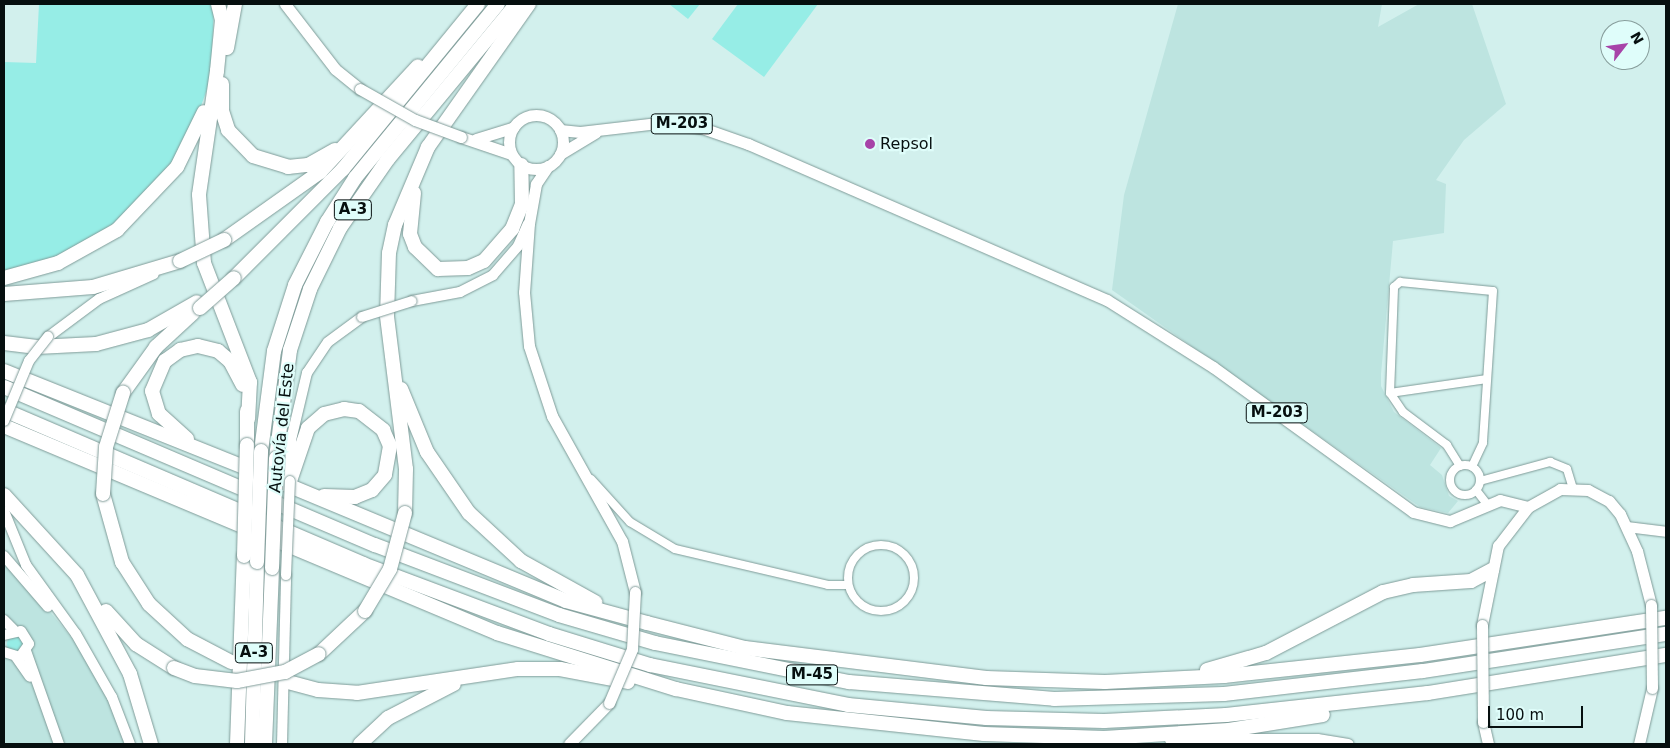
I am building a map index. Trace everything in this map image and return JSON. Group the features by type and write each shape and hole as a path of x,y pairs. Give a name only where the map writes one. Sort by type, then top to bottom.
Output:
{"highway":[{"path":"218,4 222,20 200,195 204,263 250,382 237,743"},
{"path":"235,4 221,93 228,130 239,145 269,164 288,167 308,165 350,140"},
{"path":"231,662 187,639 149,604 122,562 103,494 106,447 123,393 156,347 198,305 246,265 343,169 478,4"},
{"name":"Autovía del Este","path":"252,744 261,451 274,351 295,286 327,222 355,178 498,4"},
{"name":"Autovía del Este","path":"265,744 276,458 290,350 310,289 340,228 388,159 516,4"},
{"path":"4,495 77,575 136,644 174,668 195,676 236,681 285,672 319,654 365,611 390,570 405,514 406,469 390,356 388,280 395,224 428,147 529,4"},
{"path":"4,294 94,287 180,261 224,240 320,172 463,22"},
{"path":"4,278 26,274 82,252 138,212 177,167 193,139 217,71"},
{"path":"467,91 419,179 410,206 410,234 424,258 438,269 451,270 484,261 512,229 522,204 521,165"},
{"path":"4,343 37,347 96,344 148,330 198,305"},
{"path":"229,463 174,432 159,414 152,392 155,376 165,361 180,350 198,346 218,351 239,375 248,419"},
{"path":"390,356 427,452 449,487 492,537 562,587 647,623"},
{"path":"4,371 229,463 287,482 340,499 372,490 385,475 390,460 383,430 359,411 344,409 324,414 308,428 298,447 287,482"},
{"name":"M-45","path":"4,387 375,545 559,615 654,643 850,682 986,696 1097,699 1224,694 1315,685 1666,634"},
{"name":"M-45","path":"4,410 363,564 549,634 650,665 848,704 986,718 1104,721 1226,715 1428,693 1666,655"},
{"path":"4,426 498,633 676,689"},
{"path":"287,482 566,601"},
{"path":"375,545 484,581 745,648 854,665 1052,682 1140,681 1315,685"},
{"path":"363,564 498,633"},
{"path":"1052,682 1222,667 1266,653 1383,592 1413,585 1471,582 1492,570"},
{"path":"77,575 130,674 151,744"},
{"path":"1140,681 1410,656 1666,618"},
{"path":"288,682 357,693 480,675 560,669 676,689 787,713 984,734 1104,738 1228,730 1428,693"},
{"path":"360,744 411,704 480,675"}],"main road":[{"path":"285,6 336,69 360,89 415,120 511,154 521,165 548,166"},
{"path":"466,138 513,128 535,115 548,118 560,130 560,154"},
{"name":"M-203","path":"560,130 603,130 666,122 705,129 892,204 1050,272 1158,329 1413,512 1450,521 1487,504 1508,499 1528,507"},
{"path":"511,154 513,128"},
{"name":"M-203","path":"548,166 560,154 603,130"},
{"path":"548,166 536,184 529,222 524,292 529,346 552,416 588,476 622,542 635,592 632,648 609,703 569,744"},
{"path":"282,744 287,482 291,440 307,374 328,342 362,317 412,301 460,292 493,275 518,246 529,222"},
{"path":"4,421 25,370 48,337 99,299 180,261"},
{"path":"1488,744 1483,722 1479,658 1482,625 1498,546 1528,507 1560,489 1574,489 1609,501 1627,527 1651,605 1652,688 1639,744"},
{"path":"4,514 26,565 94,665 130,744"},
{"path":"1627,527 1666,532"},
{"path":"4,556 94,665"},
{"path":"4,620 8,632 27,636 26,651 59,744"},
{"path":"16,658 26,651"},
{"path":"4,652 16,658 35,687 53,744"},
{"path":"1104,738 1317,739 1348,744"}],"street":[{"path":"1460,466 1447,444 1402,412 1390,393 1394,287 1400,282 1493,292 1483,443 1472,467"},
{"path":"1390,393 1487,379"},
{"path":"1480,481 1550,462 1567,469 1574,489"},
{"path":"1460,466 1472,467"},
{"path":"1460,466 1451,477 1455,490 1463,494 1476,490 1480,481"},
{"path":"1472,467 1480,481"},
{"path":"588,476 630,522 675,549 828,585 848,584"},
{"path":"1476,490 1487,504"},
{"path":"877,544 899,550 912,567 912,589 893,609 866,607 848,584 848,573 857,554 877,544"}],"shaded area":[{"path":"39,4 214,4 211,78 201,106 173,161 125,216 58,259 4,273 4,62 36,63"},
{"path":"669,4 700,4 688,19"},
{"path":"738,4 818,4 764,77 712,39"},
{"path":"1178,4 1382,4 1378,27 1419,4 1472,4 1506,104 1464,140 1436,180 1446,184 1444,233 1393,241 1381,374 1381,386 1394,412 1441,448 1430,465 1442,475 1449,496 1458,501 1448,513 1420,507 1112,290 1124,195"},
{"path":"4,556 94,665 130,744 4,744"},
{"path":"15,636 21,638 23,644 21,650 15,652 9,650 7,644 9,638"}],"place":[{"name":"Repsol","path":"870,144"}]}
